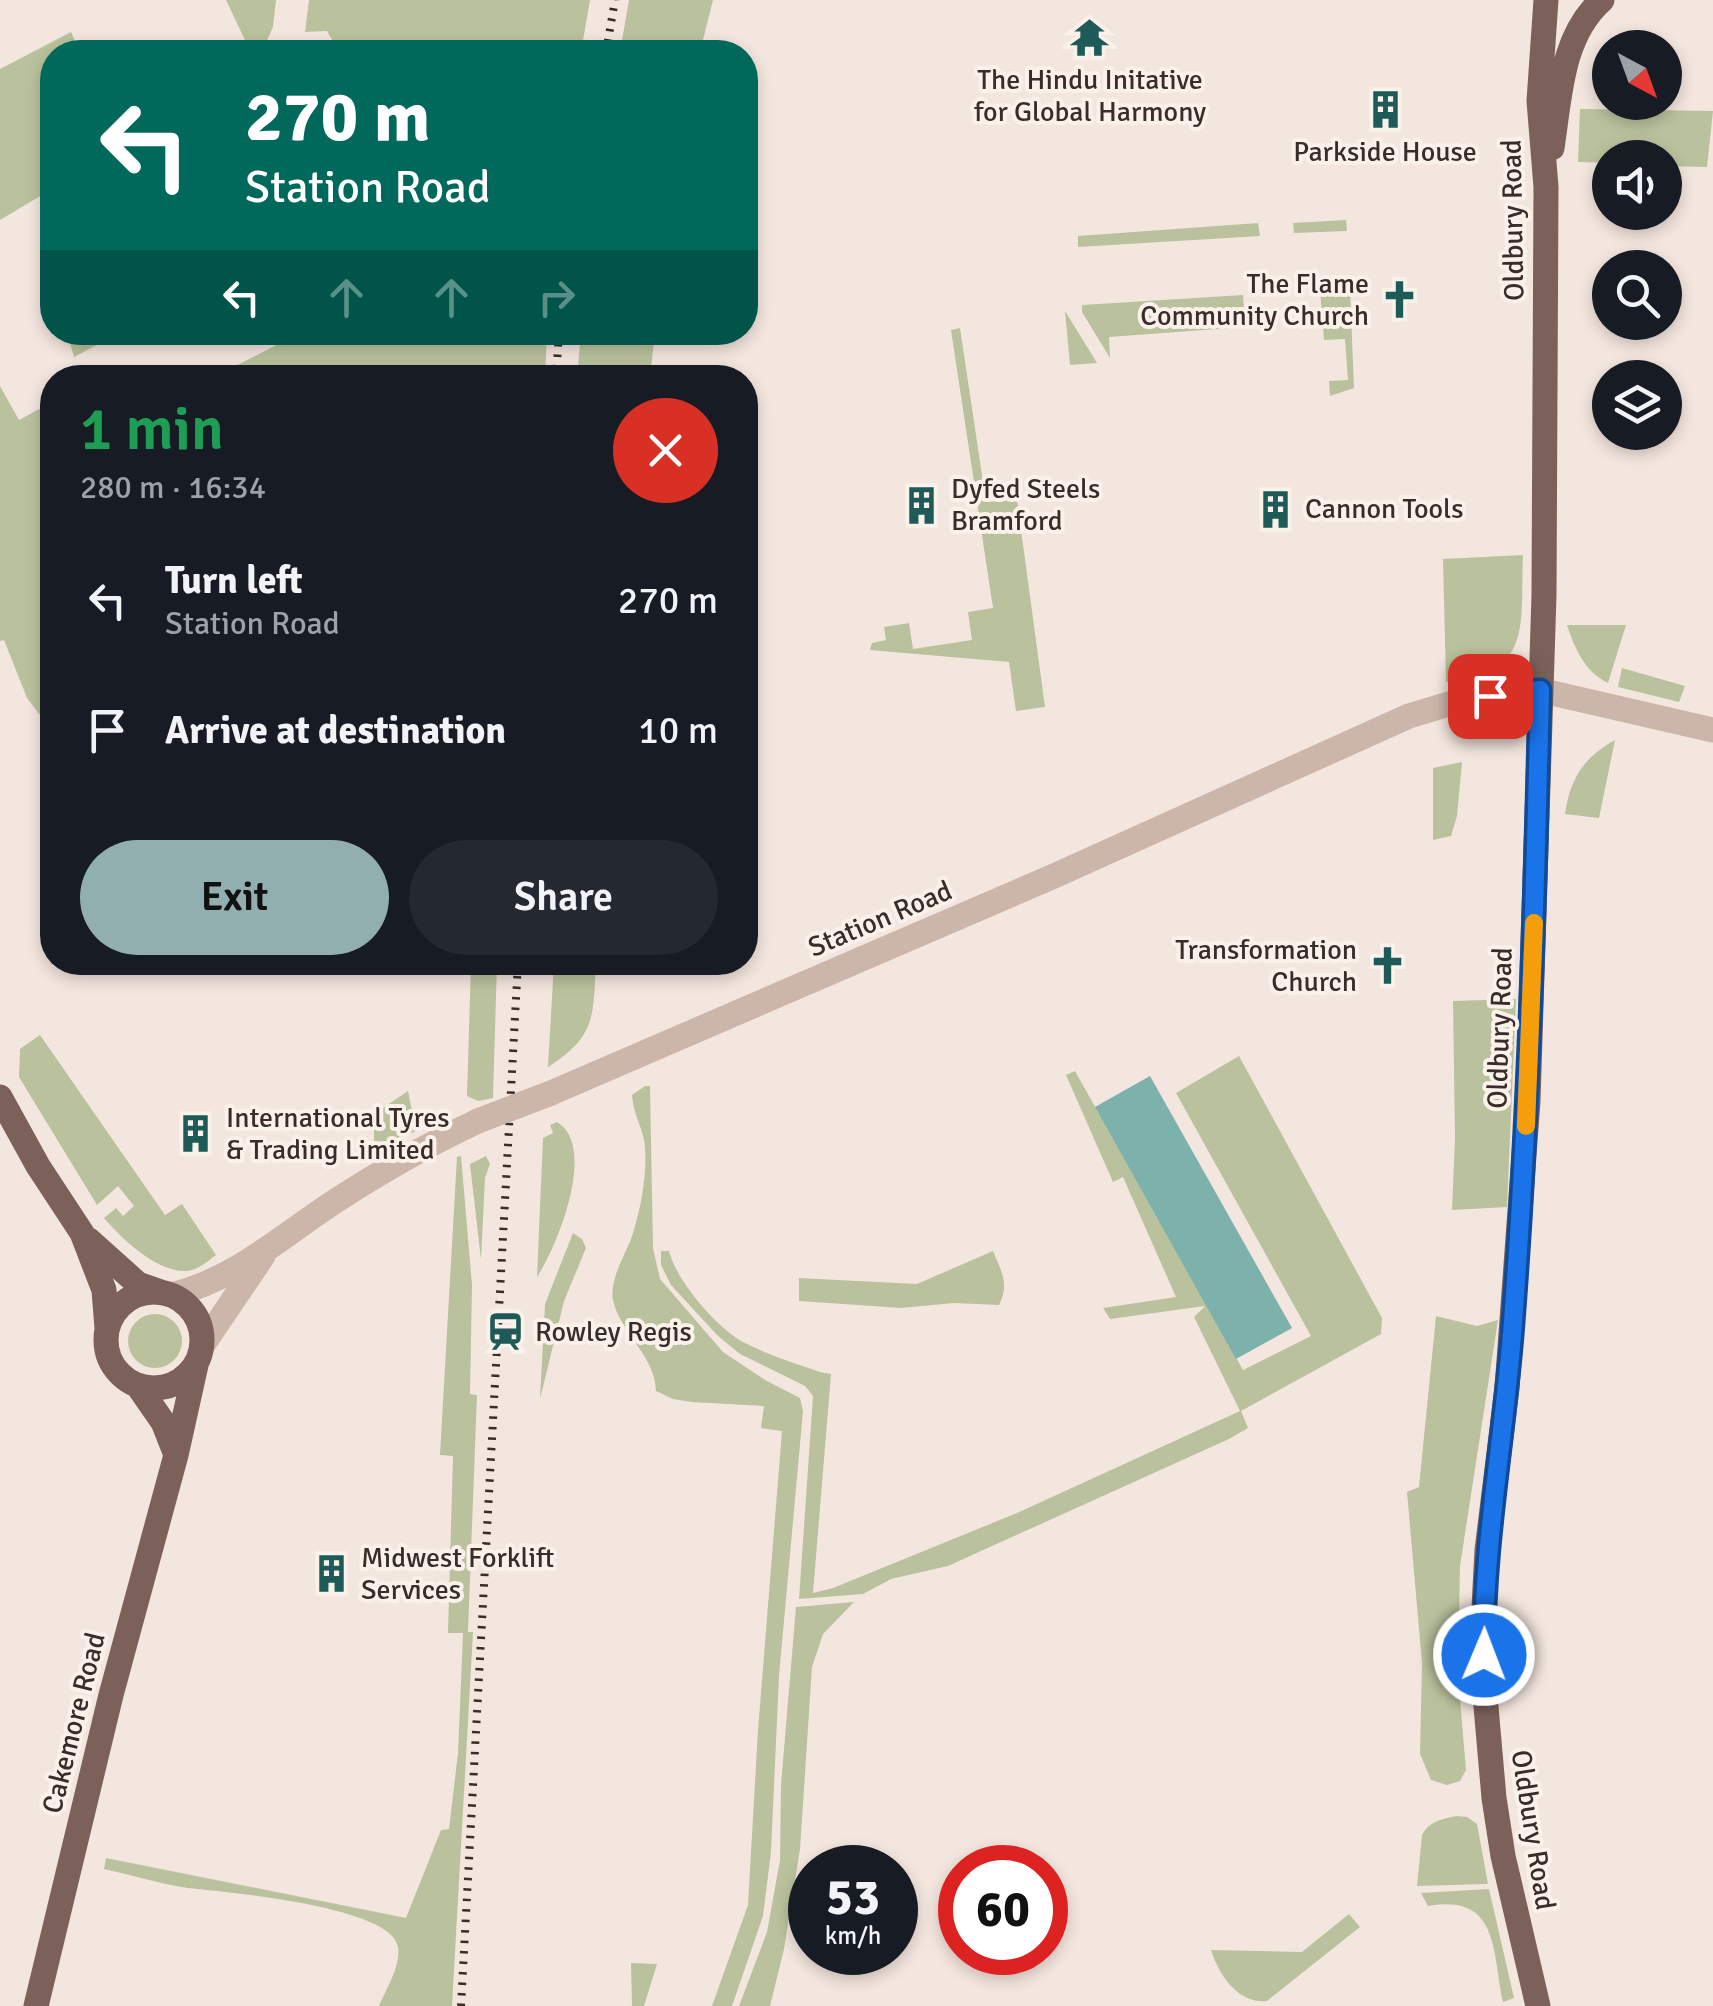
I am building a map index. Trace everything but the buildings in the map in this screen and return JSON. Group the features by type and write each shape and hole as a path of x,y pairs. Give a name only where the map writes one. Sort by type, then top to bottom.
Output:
{"main road":[{"name":"Oldbury Road","path":"1529,0 1538,14 1542,45"},
{"name":"Oldbury Road","path":"1538,2006 1503,1856 1494,1798 1483,1626 1487,1550 1508,1388 1528,1101 1545,490 1546,187 1539,102 1546,0"},
{"path":"1574,0 1574,39"},
{"path":"1546,187 1560,96 1574,39 1579,24 1602,0"},
{"path":"0,1097 82,1234 104,1290 106,1345 112,1366 124,1379 153,1389 168,1387 187,1376 199,1356 201,1328 192,1309 138,1284 82,1234"},
{"path":"107,1328 124,1302 138,1294 166,1294"},
{"name":"Cakemore Road","path":"36,2006 199,1356"},
{"path":"138,1386 163,1422 176,1455"}],"street":[{"path":"1540,690 1713,730"},
{"name":"Station Road","path":"166,1294 198,1288 266,1252 337,1200 441,1138 478,1121 552,1093 1037,883 1367,733 1462,700 1540,690"},
{"name":"Station Road","path":"199,1356 266,1252"}],"green space":[{"path":"226,0 276,0 267,40 245,40"},
{"path":"309,0 590,0 583,40 332,40 327,31 305,32"},
{"path":"629,0 713,0 703,40 622,40"},
{"path":"71,32 75,40 56,40"},
{"path":"40,48 40,196 0,220 0,69"},
{"path":"1580,109 1592,109 1592,120 1682,120 1682,111 1713,111 1707,167 1682,166 1682,140 1592,140 1592,162 1578,162"},
{"path":"1346,220 1347,231 1294,233 1293,223"},
{"path":"1258,223 1260,236 1078,247 1078,236"},
{"path":"1350,289 1354,388 1330,396 1329,381 1348,380 1345,339 1324,340 1320,290"},
{"path":"1243,295 1245,327 1109,337 1110,358 1082,312 1082,305"},
{"path":"1065,311 1097,363 1070,365"},
{"path":"960,328 986,502 1017,500 1045,707 1016,711 1009,662 870,650 872,643 886,640 884,627 909,623 913,649 972,640 968,612 993,608 951,330"},
{"path":"71,345 97,345 74,357"},
{"path":"277,345 546,345 546,365 237,365"},
{"path":"580,345 654,345 651,365 578,365"},
{"path":"0,386 19,420 40,409 40,715 27,698 4,640 0,641"},
{"path":"1523,555 1521,624 1508,657 1474,677 1446,682 1443,559"},
{"path":"1567,625 1626,625 1608,683 1582,659"},
{"path":"1622,668 1685,686 1679,702 1618,687"},
{"path":"1615,740 1599,818 1565,814 1570,790 1580,771 1594,754"},
{"path":"1462,762 1451,836 1433,840 1433,768"},
{"path":"471,975 497,975 493,1098 478,1101 467,1096"},
{"path":"553,975 595,975 592,1011 584,1034 548,1067"},
{"path":"1516,999 1507,1207 1452,1210 1453,1001"},
{"path":"40,1035 165,1215 182,1204 216,1255 203,1265 187,1271 164,1266 130,1244 104,1218 116,1208 123,1216 134,1206 118,1186 97,1205 19,1077 20,1049"},
{"path":"1239,1056 1382,1318 1381,1334 1241,1411 1248,1428 1229,1439 948,1566 891,1579 863,1594 799,1599 813,1396 805,1386 740,1354 717,1335 671,1285 661,1265 661,1251 669,1251 689,1289 734,1336 772,1355 831,1374 813,1593 833,1588 1017,1513 1240,1411 1194,1317 1205,1306 1110,1319 1103,1308 1176,1297 1123,1177 1113,1182 1066,1075 1075,1071 1243,1370 1311,1336 1176,1093"},
{"path":"650,1086 653,1248 660,1279 723,1352 800,1398 803,1411 779,1676 771,1852 763,1916 732,2006 712,2006 748,1905 782,1431 761,1428 764,1406 692,1402 656,1391 650,1366 617,1312 612,1292 636,1223 645,1169 644,1141 632,1095"},
{"path":"408,1091 416,1131 374,1151 374,1114"},
{"path":"557,1122 569,1134 574,1174 563,1221 537,1277 543,1138 553,1133 550,1125"},
{"path":"461,1156 472,1285 470,1394 477,1395 468,1632 473,1632 452,2006 379,2006 395,1970 398,1947 389,1933 368,1921 304,1904 178,1886 104,1869 106,1858 406,1918 441,1830 449,1829 458,1753 463,1633 448,1633 453,1456 440,1455 457,1157"},
{"path":"486,1156 490,1164 485,1178 481,1260 470,1164"},
{"path":"573,1233 586,1248 564,1301 540,1399 545,1304"},
{"path":"993,1251 1004,1284 999,1305 954,1303 901,1308 799,1301 799,1278 917,1284"},
{"path":"155,1314 174,1322 182,1341 174,1360 155,1368 136,1360 128,1341 136,1322"},
{"path":"1436,1316 1477,1326 1498,1320 1460,1566 1458,1675 1466,1770 1460,1781 1447,1785 1431,1780 1420,1754 1422,1663 1407,1492 1419,1487"},
{"path":"854,1602 823,1634 812,1667 800,1845 788,1845 788,1924 770,2006 739,2006 767,1932 780,1860 781,1785 796,1607"},
{"path":"1457,1816 1477,1824 1488,1884 1417,1886 1422,1835 1436,1821"},
{"path":"1489,1889 1514,1998 1503,2002 1493,1946 1480,1917 1451,1905 1428,1906 1421,1893"},
{"path":"1349,1914 1360,1927 1267,2001 1247,1998 1231,1986 1211,1950 1302,1952"},
{"path":"631,1963 657,1964 644,2006 632,2006"}],"water":[{"path":"1150,1076 1292,1328 1236,1359 1095,1107"}],"railway":[{"path":"608,40 615,0"},
{"path":"557,365 558,345"},
{"path":"461,2006 517,975"}],"slow traffic":[{"path":"1526,1126 1534,923"}],"place":[{"name":"The Hindu Initative for Global Harmony","path":"1090,38"},
{"name":"Parkside House","path":"1385,109"},
{"name":"The Flame Community Church","path":"1399,300"},
{"name":"Dyfed Steels Bramford","path":"921,505"},
{"name":"Cannon Tools","path":"1275,509"},
{"name":"Transformation Church","path":"1387,966"},
{"name":"International Tyres & Trading Limited","path":"196,1134"},
{"name":"Rowley Regis","path":"505,1332"},
{"name":"Midwest Forklift Services","path":"331,1574"}],"route":[{"path":"1484,1655 1487,1550 1508,1388 1528,1101 1540,690 1490,696"}]}
